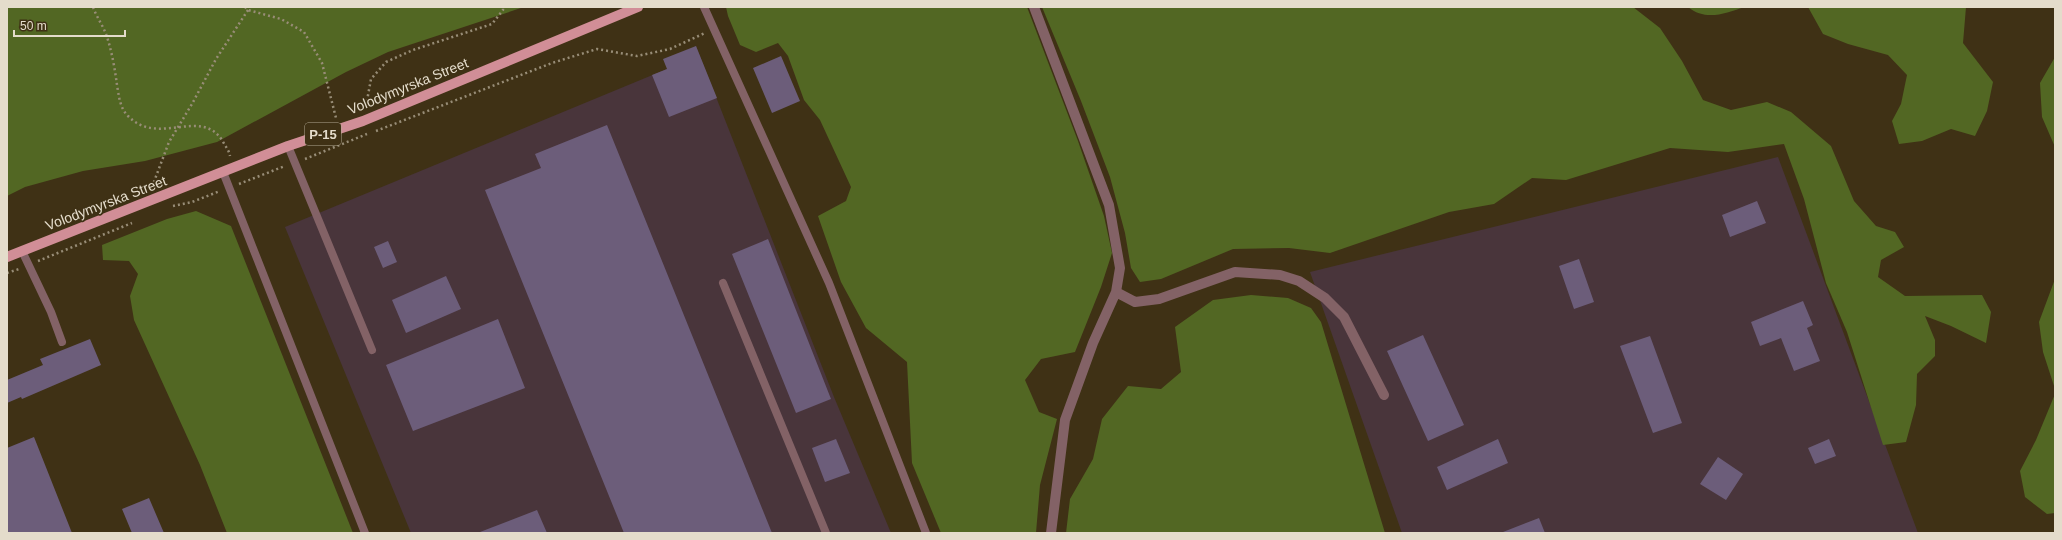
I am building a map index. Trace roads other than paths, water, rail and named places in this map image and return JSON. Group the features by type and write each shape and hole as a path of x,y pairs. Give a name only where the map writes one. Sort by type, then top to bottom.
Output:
{"main road":[{"name":"Volodymyrska Street","path":"7,257 288,146 338,128 363,121 638,7"}],"street":[{"path":"1034,7 1109,205 1120,268 1116,292 1093,343 1065,420 1051,533"},
{"path":"1116,292 1135,302 1159,299 1235,272 1280,275 1299,281 1325,298 1344,317 1384,395"}],"lane":[{"path":"704,7 713,30 829,283 926,533"},
{"path":"288,146 296,162 372,350"},
{"path":"228,170 231,187 366,533"},
{"path":"22,251 51,312 62,342"},
{"path":"723,283 826,533"}]}
